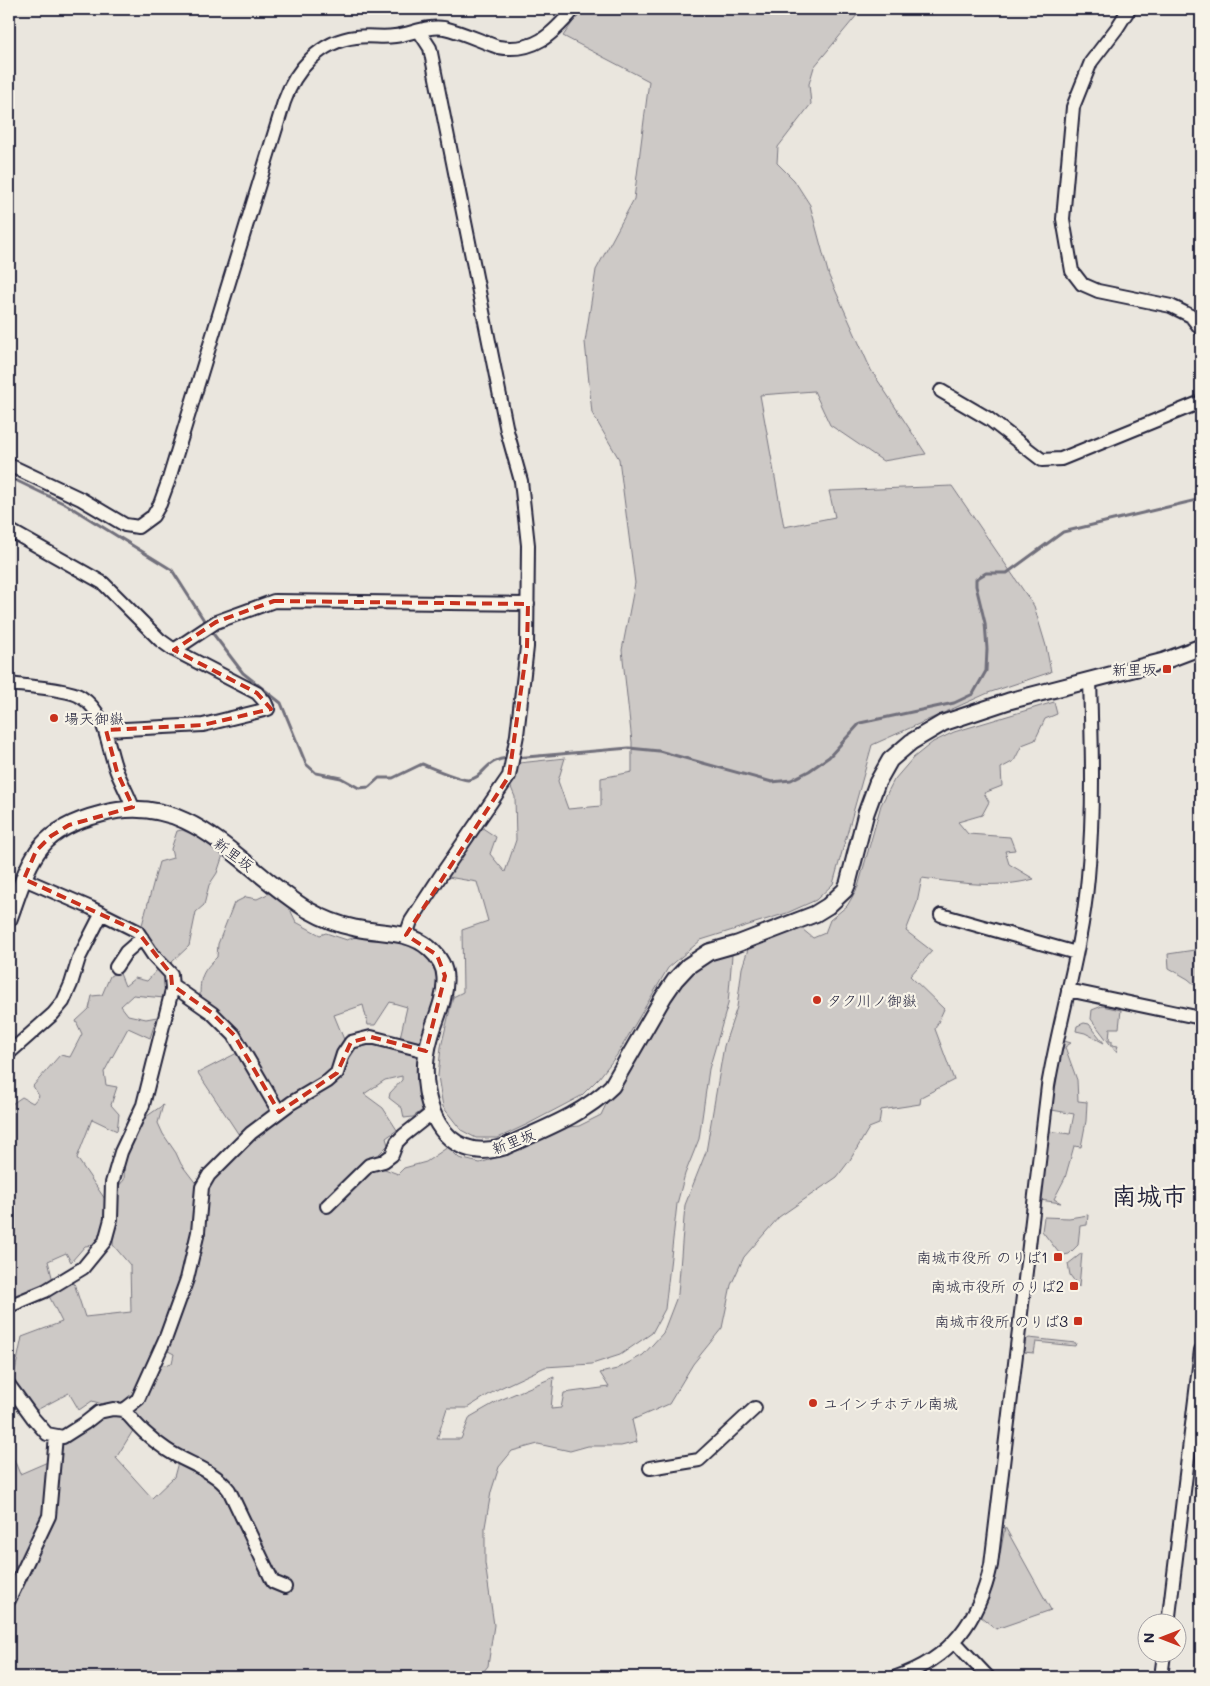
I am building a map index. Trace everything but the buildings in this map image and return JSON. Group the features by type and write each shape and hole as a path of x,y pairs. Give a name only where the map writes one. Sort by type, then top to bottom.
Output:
{"main road":[{"name":"新里坂","path":"9,918 36,851 51,836 70,825 92,816 133,808 164,812 190,824 231,850 298,902 320,916 355,928 406,935 417,939 437,955 446,976 441,1004 426,1051 425,1079 433,1112 440,1127 456,1142 469,1149 482,1152 504,1147 578,1112 597,1100 612,1086 664,996 688,966 710,952 737,944 815,914 828,906 845,890 874,789 884,769 900,750 943,723 1009,702 1164,661 1201,647"}],"street":[{"path":"9,464 82,499 125,525 138,527 154,516 176,457 284,102 292,82 308,60 340,41 357,37 393,36 432,27 444,28 498,47 516,48 534,44 550,34 558,28 574,9"},
{"path":"1129,9 1091,62 1073,108 1063,218 1072,271 1082,284 1098,291 1171,306 1191,316 1201,329"},
{"path":"406,935 411,921 509,776 527,648 528,604 528,544 521,481 507,431 430,48 420,31"},
{"path":"942,391 989,419 1042,460 1062,459 1201,402"},
{"path":"9,530 103,583 160,640 174,650 257,693 268,709 203,725 106,730"},
{"path":"174,650 214,623 274,600 528,604"},
{"path":"896,1677 928,1662 955,1642 963,1633 981,1601 991,1565 1048,1086 1056,1040 1076,953 1088,878 1090,839 1090,680"},
{"path":"9,684 57,690 80,696 97,713 106,730 117,772 133,808"},
{"path":"9,1306 45,1291 83,1268 105,1241 111,1219 112,1184 121,1152 143,1105 172,985 171,974 154,955 137,931 102,913 24,879"},
{"path":"9,1053 53,1014 63,1002 79,958 102,913"},
{"path":"941,915 1076,953"},
{"path":"116,968 126,952 142,938"},
{"path":"172,985 212,1013 234,1035 279,1112"},
{"path":"1068,990 1201,1018"},
{"path":"9,1385 47,1434 63,1437 99,1412 113,1409 124,1410 138,1399 166,1337 187,1279 198,1232 202,1187 209,1175 252,1133 279,1112 337,1073 343,1054 351,1042 371,1037 426,1051"},
{"path":"327,1206 370,1166 384,1161 392,1154 400,1138 433,1112"},
{"path":"1169,1614 1201,1350"},
{"path":"650,1468 699,1460 755,1408"},
{"path":"124,1410 142,1431 168,1451 221,1479 229,1490 273,1582 285,1587"},
{"path":"9,1600 49,1516 56,1436"},
{"path":"955,1642 988,1677"},
{"path":"1161,1677 1163,1664"}],"highlighted area":[{"path":"274,601 528,604 527,647 509,776 406,935 437,955 445,976 426,1051 371,1037 351,1042 337,1073 279,1112 234,1035 212,1013 172,985 171,974 137,931 24,879 36,851 51,836 69,825 133,807 117,772 106,730 203,725 271,709 257,693 174,650 216,622"}],"shaded area":[{"path":"582,9 862,9 814,67 809,84 811,104 778,147 777,163 794,180 810,205 829,276 871,370 926,454 883,461 830,425 814,391 760,395 784,527 835,517 829,491 952,486 1034,606 1046,646 1051,672 988,693 872,745 833,884 816,900 787,913 701,940 668,968 617,1055 599,1078 581,1096 498,1138 476,1138 461,1130 443,1107 438,1076 441,1047 453,997 463,992 462,930 488,921 477,882 448,877 481,827 496,837 490,854 505,872 516,840 515,797 510,785 519,763 565,758 558,781 568,809 601,806 601,778 632,772 632,742 622,650 635,583 619,459 592,413 585,342 596,270 634,199 649,81 563,36"},
{"path":"1054,702 1057,714 1045,719 1035,740 1022,745 1014,761 1001,768 1002,786 984,793 989,802 982,815 958,822 968,834 1010,837 1015,850 1005,851 1009,864 1034,879 1006,884 992,884 922,878 917,903 906,931 932,951 910,976 944,1009 935,1029 954,1080 921,1097 920,1104 881,1110 879,1124 869,1128 850,1160 837,1177 779,1217 744,1257 731,1285 722,1328 693,1364 669,1404 632,1420 637,1442 621,1446 588,1446 570,1451 538,1444 512,1451 499,1467 491,1492 485,1527 485,1563 494,1625 488,1666 479,1677 9,1677 9,1609 54,1516 61,1442 98,1418 114,1414 120,1415 134,1429 116,1458 152,1498 174,1477 181,1451 143,1424 130,1410 156,1367 172,1363 174,1354 166,1350 205,1190 212,1177 253,1138 292,1107 327,1087 353,1045 371,1042 420,1057 417,1080 424,1109 413,1117 404,1118 402,1108 389,1098 390,1093 402,1080 402,1076 385,1080 364,1094 383,1108 397,1130 386,1138 388,1145 378,1155 382,1168 398,1174 404,1168 426,1162 448,1147 459,1158 480,1163 520,1150 558,1128 579,1126 601,1115 610,1096 646,1043 673,989 693,970 712,959 732,955 728,1004 709,1069 699,1139 685,1174 677,1204 665,1309 652,1333 620,1355 592,1364 545,1367 498,1389 467,1408 447,1408 437,1439 461,1439 470,1417 498,1401 554,1377 551,1409 561,1408 564,1393 609,1387 600,1373 617,1369 643,1355 663,1333 678,1294 685,1205 706,1152 724,1046 737,1007 742,968 749,946 802,929 813,938 825,933 830,920 847,906 858,887 881,805 894,780 913,758 933,742 954,732"},
{"path":"182,830 196,836 223,855 217,873 209,885 204,905 196,912 189,946 171,963 157,951 142,925 159,862 173,858 171,849 177,831"},
{"path":"270,893 288,905 296,922 320,935 326,933 347,940 359,936 369,936 414,947 428,955 436,967 438,980 437,995 419,1045 399,1042 407,1007 390,1002 375,1025 368,1025 363,1005 334,1015 345,1042 334,1069 328,1076 280,1106 200,998 203,975 217,957 218,944 234,903 246,897 257,899"},
{"path":"1201,949 1201,990 1188,979 1169,968 1168,954"},
{"path":"158,969 166,974 167,986 164,998 133,995 121,1006 128,1015 146,1019 157,1017 150,1038 128,1028 104,1072 106,1085 117,1087 111,1105 119,1114 117,1131 92,1119 77,1158 109,1205 102,1240 94,1245 85,1246 71,1262 66,1253 48,1261 53,1281 9,1301 9,1106 22,1097 33,1103 39,1096 33,1086 60,1055 70,1057 82,1034 76,1021 89,1009 92,996 102,995 110,976 119,971 125,986 135,978 147,981"},
{"path":"1102,1006 1121,1010 1119,1028 1110,1028 1109,1041 1112,1041 1112,1045 1118,1046 1116,1052 1091,1019 1092,1010"},
{"path":"1084,1023 1089,1024 1104,1043 1085,1033 1076,1031 1077,1026"},
{"path":"1061,1040 1071,1043 1065,1047 1077,1080 1078,1101 1087,1102 1086,1121 1081,1147 1074,1146 1065,1178 1054,1199 1061,1203 1040,1200 1053,1080","holes":["1052,1110 1074,1114 1070,1134 1049,1131"]},
{"path":"241,1051 273,1109 239,1135 198,1073"},
{"path":"163,1105 158,1123 181,1164 197,1185 194,1232 184,1280 136,1397 123,1407 92,1401 79,1410 69,1393 33,1412 13,1381 22,1337 62,1322 48,1294 73,1280 85,1317 131,1312 130,1265 113,1245 116,1189 124,1180 125,1152 140,1121"},
{"path":"1088,1215 1087,1225 1080,1226 1078,1245 1069,1254 1059,1253 1042,1231 1044,1217 1069,1218"},
{"path":"1082,1253 1079,1287 1070,1275 1068,1264"},
{"path":"1029,1338 1076,1343 1075,1346 1036,1342 1034,1353 1023,1352 1026,1340"},
{"path":"9,1448 20,1474 50,1461 46,1515 9,1595"},
{"path":"1005,1527 1051,1610 996,1629 980,1616 990,1595"}],"waterway":[{"path":"9,477 67,505 172,570 207,625"},
{"path":"515,758 629,748 659,751 772,782 791,780 809,771 829,757 860,723 954,703 973,694 986,671 987,649 985,623 976,579 986,573 1007,573 1063,532 1201,499"},
{"path":"211,631 243,673 281,703 306,764 316,773 341,778 359,788 369,787 379,778 393,778 422,764 468,780 474,779 494,762 509,758"}],"place":[{"name":"新里坂","path":"1167,669"},
{"name":"場天御嶽","path":"54,718"},
{"name":"タク川ノ御嶽","path":"817,1000"},
{"name":"南城市役所 のりば1","path":"1058,1257"},
{"name":"南城市役所 のりば2","path":"1074,1286"},
{"name":"南城市役所 のりば3","path":"1078,1321"},
{"name":"ユインチホテル南城","path":"813,1403"}],"district":[{"name":"南城市","path":"1149,1195"}]}
